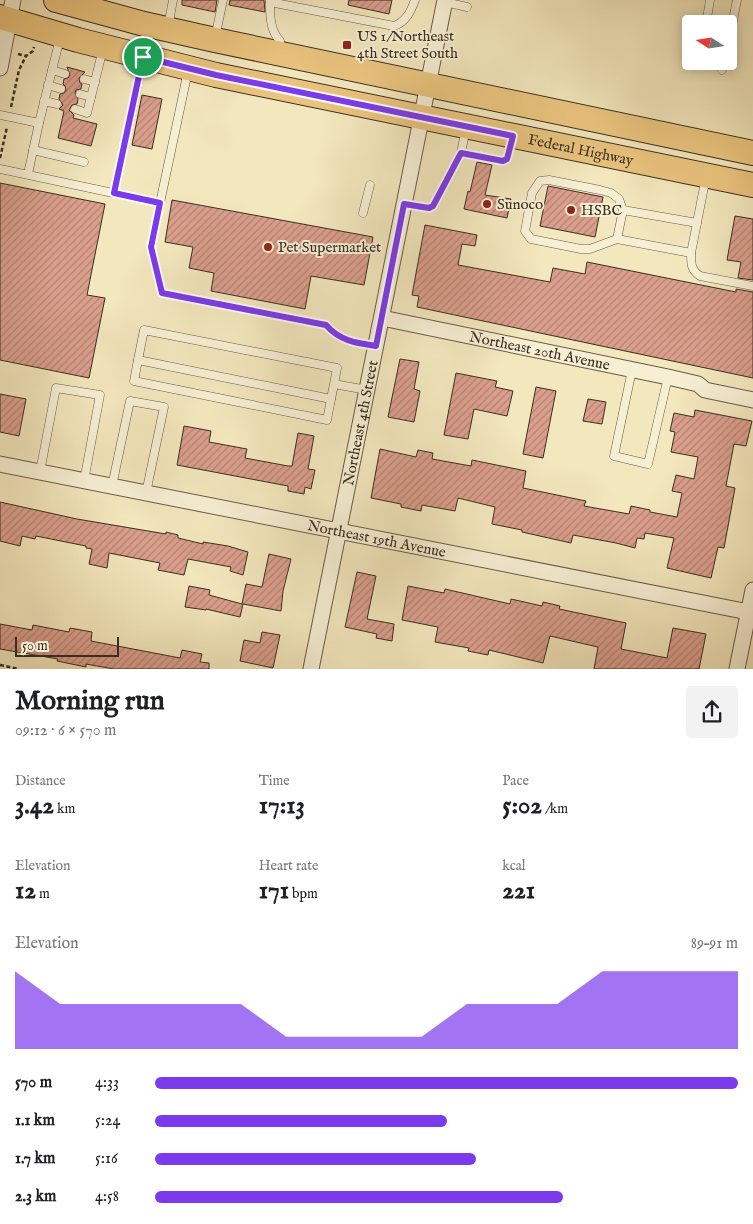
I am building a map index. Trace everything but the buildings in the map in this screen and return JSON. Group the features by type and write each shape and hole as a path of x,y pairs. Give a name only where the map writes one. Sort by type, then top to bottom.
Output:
{"main road":[{"path":"56,0 215,40 753,153"},
{"name":"Federal Highway","path":"8,12 60,35 189,69 753,184"}],"street":[{"name":"Northeast 4th Street","path":"311,669 445,1"},
{"path":"0,68 8,12"},
{"name":"Northeast 20th Avenue","path":"382,318 668,377 698,384 704,390 753,400"},
{"name":"Northeast 20th Avenue","path":"698,384 706,381 753,390"},
{"name":"Northeast 19th Avenue","path":"0,464 751,612"},
{"path":"737,669 751,612 753,590"}],"lane":[{"path":"167,29 173,0"},
{"path":"215,40 223,0"},
{"path":"278,53 280,41 276,37 270,23 270,1 394,26 400,24 405,19 415,0"},
{"path":"708,15 710,0"},
{"path":"734,15 737,0"},
{"path":"445,1 467,7"},
{"path":"28,174 60,35"},
{"path":"76,109 87,113 104,47"},
{"path":"114,193 143,57"},
{"path":"189,69 151,247 162,293 326,325 347,341 376,346"},
{"path":"52,70 65,74"},
{"path":"84,79 95,82"},
{"path":"48,85 61,89"},
{"path":"80,94 91,97"},
{"path":"44,101 57,104"},
{"path":"0,115 39,123"},
{"path":"404,204 429,208 433,206 461,153 467,126"},
{"path":"461,153 503,161 507,159 513,136"},
{"path":"33,150 84,162"},
{"path":"0,168 160,203"},
{"path":"706,174 691,253 694,272 700,276 753,286"},
{"path":"617,239 623,210 620,199 611,194 549,180 540,181 532,194 526,231 531,239 581,249 590,249 617,239 691,253"},
{"path":"363,213 370,185"},
{"path":"623,210 697,223"},
{"path":"144,330 337,368 334,384 327,420 134,381 144,330"},
{"path":"138,360 331,399"},
{"path":"632,370 614,456 648,464 668,377"},
{"path":"334,384 367,390"},
{"path":"40,472 56,388 100,396 84,481"},
{"path":"112,486 130,401 164,408 146,493"}],"path":[{"path":"0,665 19,669"}],"place":[{"name":"US 1/Northeast 4th Street South","path":"347,45"},
{"name":"Sunoco","path":"487,204"},
{"name":"HSBC","path":"571,210"},
{"name":"Pet Supermarket","path":"268,247"}],"route":[{"path":"143,57 216,75 513,136 507,159 503,161 461,153 433,206 429,208 404,204 376,346 355,343 338,336 326,325 162,293 151,247 160,203 114,193 143,57"}]}
